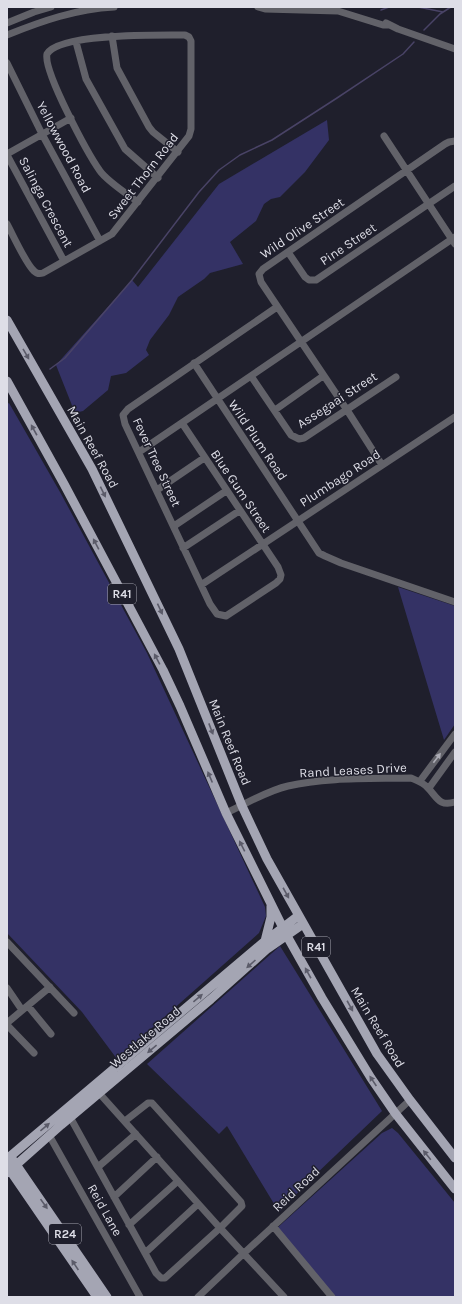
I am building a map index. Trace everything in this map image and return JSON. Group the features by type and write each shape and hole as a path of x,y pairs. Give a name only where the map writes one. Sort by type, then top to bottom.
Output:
{"main road":[{"name":"Main Reef Road","path":"7,320 92,469 136,560 178,649 242,806 267,859 365,1035 387,1069 455,1158"},
{"name":"R41","path":"7,381 64,484 163,670 226,813 282,927 345,1038 371,1078 395,1113 455,1189"},
{"path":"264,942 268,933 271,917 271,905"},
{"name":"Westlake Road","path":"8,1156 282,927 300,920"},
{"name":"Westlake Road","path":"10,1169 211,999 266,950 287,936 300,920"},
{"name":"R24","path":"8,1156 10,1169 97,1297"},
{"name":"R24","path":"10,1169 107,1297"}],"street":[{"path":"7,23 33,10 51,7"},
{"path":"7,35 64,14 114,7"},
{"path":"336,7 367,16 398,29 455,48"},
{"path":"263,8 338,11 390,26"},
{"name":"Sweet Thorn Road","path":"7,224 34,271 41,274 112,234 158,178 189,136 191,129 190,39 185,35 146,34 112,36 91,38 53,48 48,52 46,57 57,91 71,118"},
{"path":"112,36 117,68 149,127 178,152"},
{"path":"76,42 86,79 125,149 158,178"},
{"name":"Yellowwood Road","path":"7,63 42,134 100,242"},
{"path":"7,154 71,118 101,172 138,202"},
{"path":"384,136 454,240"},
{"name":"Wild Olive Street","path":"382,465 347,410 260,282 259,274 263,269 407,170 449,142 455,141"},
{"name":"Salinga Crescent","path":"7,154 64,261"},
{"path":"429,204 455,186"},
{"name":"Pine Street","path":"288,252 305,277 309,280 316,280 429,204"},
{"name":"Wild Plum Road","path":"454,240 217,400 317,551 325,556 455,602"},
{"name":"Fever Tree Street","path":"277,307 125,412 123,419 183,548 215,612 220,616 226,616 279,581 282,575 281,572"},
{"path":"139,452 217,400 194,363"},
{"name":"Assegaai Street","path":"251,376 291,434 298,439 304,438 396,377"},
{"path":"275,410 323,376"},
{"name":"Plumbago Road","path":"201,585 297,520 455,417"},
{"name":"Blue Gum Street","path":"182,422 204,458 281,572"},
{"path":"156,490 204,458"},
{"path":"174,526 226,491"},
{"path":"183,548 239,511"},
{"path":"420,781 455,734"},
{"path":"429,788 455,752"},
{"name":"Rand Leases Drive","path":"226,813 278,789 323,781 411,778 420,781 442,802 455,802"},
{"path":"7,942 74,1013"},
{"path":"34,1053 7,1024 50,987"},
{"path":"7,988 51,1034"},
{"path":"99,1093 198,1204 284,1297"},
{"name":"Reid Road","path":"198,1297 410,1100"},
{"path":"70,1117 156,1273 161,1278 165,1278 242,1206 241,1202 152,1103 148,1103 125,1121"},
{"path":"98,1167 136,1134"},
{"name":"Reid Lane","path":"49,1135 140,1297"},
{"path":"114,1197 157,1157"},
{"path":"129,1225 178,1181"},
{"path":"145,1253 198,1204"},
{"path":"273,1226 332,1297"}],"shaded area":[{"path":"327,120 329,140 305,172 280,197 271,199 264,204 256,221 230,242 243,264 210,273 178,297 169,315 150,340 146,350 149,355 126,373 111,376 108,390 83,411 75,413 56,365 132,280 138,287 219,184"},
{"path":"9,403 60,492 147,653 265,907 266,916 259,933 117,1059 82,1012 7,933 7,404"},
{"path":"398,587 455,606 455,724 444,740"},
{"path":"280,946 382,1111 279,1212 227,1126 219,1134 147,1064"},
{"path":"392,1128 398,1133 455,1203 455,1297 336,1297 276,1229 382,1133"}],"waterway":[{"path":"381,10 389,7"},
{"path":"418,7 443,12"},
{"path":"424,30 440,14 451,7"},
{"path":"50,369 65,358 132,280 199,192 219,170 240,155 272,140 337,98 403,54 414,42"}]}
